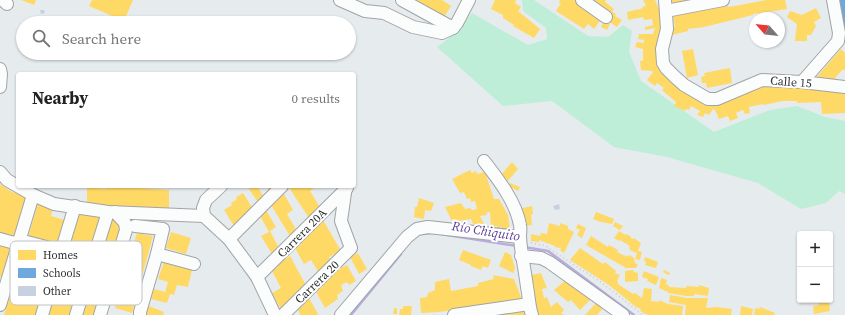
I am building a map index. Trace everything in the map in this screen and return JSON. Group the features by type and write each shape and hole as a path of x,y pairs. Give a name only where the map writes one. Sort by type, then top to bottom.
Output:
{"street":[{"path":"340,0 365,10 384,13 413,27 442,33 453,28 457,24 469,0"},
{"path":"402,0 453,28"},
{"path":"582,0 606,16"},
{"path":"658,0 666,6 723,0"},
{"path":"802,82 842,39 833,0"},
{"name":"Calle 15","path":"666,6 667,30 662,49 663,63 666,68 684,85 708,99 717,99 762,80 802,82 845,87"},
{"path":"0,70 0,87"},
{"path":"454,315 530,310 521,247 520,225 513,205 503,185 484,161"},
{"path":"0,172 7,180 16,185"},
{"path":"21,188 54,204 112,212 204,212 229,239 257,277 275,315"},
{"path":"204,212 206,200 219,188"},
{"path":"229,239 280,188"},
{"name":"Carrera 20A","path":"257,277 345,188"},
{"name":"Carrera 20","path":"283,315 351,248 342,221 342,208 346,188"},
{"path":"19,241 33,195"},
{"path":"65,241 75,206"},
{"path":"100,241 112,212"},
{"path":"112,212 125,223 126,230 123,241"},
{"path":"136,226 163,229 140,314"},
{"path":"341,315 407,236 417,229 428,227 511,235 521,247 549,262 623,315"},
{"path":"0,239 13,241"},
{"path":"157,254 194,264"},
{"path":"0,305 2,292 10,268"},
{"path":"42,315 45,305"},
{"path":"76,315 79,305"},
{"path":"100,315 103,305"}],"path":[{"path":"521,247 532,243 546,246 601,282 643,315"}],"green space":[{"path":"522,0 534,0 588,36 608,37 623,25 632,31 629,52 641,81 714,132 770,110 797,106 825,117 845,121 845,194 839,191 826,203 801,209 758,183 667,157 614,147 552,101 503,106 437,47 456,33 472,13 528,45 547,39 546,28 523,11"}],"building: Homes":[{"path":"21,0 36,0 34,5"},
{"path":"92,0 133,0 126,16 112,16 89,6"},
{"path":"409,0 442,0 451,6 443,19"},
{"path":"495,0 516,0 515,3 521,7 518,11 540,29 534,38 513,26 514,25 503,18 503,15 491,9"},
{"path":"560,0 574,0 602,18 594,29 588,24 584,29 556,11 561,3 559,3"},
{"path":"588,0 606,0 605,2 614,9 612,12 616,14 615,16 622,20 617,27 606,20"},
{"path":"643,0 655,0 661,13 663,27 660,51 660,70 683,90 713,105 738,97 737,95 743,92 760,87 782,85 845,90 845,113 822,114 821,102 797,103 797,101 782,101 749,107 750,113 745,114 743,110 736,113 738,118 730,121 728,116 719,119 715,110 713,109 709,115 705,113 703,117 697,115 700,111 691,106 689,110 686,109 685,111 674,106 676,102 662,90 664,88 657,83 655,86 647,80 653,72 641,70 640,61 643,61 643,49 635,47 637,42 644,43 644,40 638,39 639,34 653,34 655,28 645,30 645,27 653,25 652,19 644,20 643,17 628,20 627,12 639,10 646,5"},
{"path":"672,0 699,0 673,5"},
{"path":"766,0 785,0 787,9 767,12 749,12 749,16 704,27 688,29 688,31 672,35 671,28 675,27 673,16"},
{"path":"816,8 821,18 814,22 816,26 811,35 807,35 807,41 795,41 797,24 787,17 790,11 802,15"},
{"path":"604,21 610,24 607,30 601,27"},
{"path":"693,49 698,75 687,78 682,51"},
{"path":"841,49 845,53 845,71 843,69 835,78 836,80 833,83 815,79"},
{"path":"730,68 732,83 707,88 706,83 702,83 701,77 705,76 704,73"},
{"path":"512,162 518,169 506,183 501,175"},
{"path":"470,170 472,173 476,171 477,174 485,172 494,199 499,199 508,215 510,230 503,230 502,227 497,228 497,226 491,227 490,212 486,213 487,215 480,216 486,228 475,228 471,219 452,221 445,207 461,203 465,209 477,209 475,201 471,202 470,198 467,199 464,192 460,193 452,179"},
{"path":"510,183 520,187 518,191 509,186"},
{"path":"0,184 12,192 28,197 15,239 0,235"},
{"path":"87,188 138,188 169,190 169,209 116,207 87,204"},
{"path":"248,188 258,188 264,197 257,201"},
{"path":"289,188 314,188 310,191 321,209 309,218"},
{"path":"243,193 253,209 234,226 224,210 232,205 231,203 237,199 236,197"},
{"path":"284,194 293,210 287,214 297,231 290,236 271,205 277,201 276,198"},
{"path":"419,198 434,203 431,211 425,210 424,219 414,217 415,207 417,207"},
{"path":"38,203 53,208 51,216 68,221 61,241 40,241 28,237"},
{"path":"532,206 532,225 525,226 524,217 521,217 519,209"},
{"path":"76,210 103,217 95,241 68,241"},
{"path":"266,210 276,227 270,231 280,250 272,254 261,236 269,232 259,214"},
{"path":"596,212 614,219 612,224 593,219"},
{"path":"108,219 123,223 118,241 102,241"},
{"path":"323,220 341,251 329,257 332,263 319,273 311,260 304,264 295,248 302,244 300,242 307,237 305,235"},
{"path":"615,222 623,226 620,230 613,226"},
{"path":"549,223 560,226 560,223 568,226 568,229 574,232 564,253 560,250 561,248 539,240 539,242 531,241 531,234 540,236 541,233 547,234"},
{"path":"578,224 586,228 582,238 577,235 580,230 576,228"},
{"path":"619,231 641,243 638,251 642,252 640,260 635,259 637,253 631,251 629,248 630,246 614,238"},
{"path":"171,232 191,238 186,254 166,248"},
{"path":"137,233 153,236 142,276 142,241 135,241"},
{"path":"591,236 608,247 609,245 618,250 617,252 634,258 635,263 638,264 636,268 626,268 586,245"},
{"path":"0,242 10,245 10,259 4,278 0,277"},
{"path":"580,248 603,264 605,262 616,271 615,273 620,275 617,281 618,284 633,294 635,293 642,298 644,288 652,289 651,301 659,302 659,300 668,304 683,306 682,315 649,315 643,313 640,311 641,309 636,307 609,285 570,260"},
{"path":"463,250 491,260 488,268 483,266 481,270 459,260"},
{"path":"505,252 511,255 515,268 513,273 499,266"},
{"path":"358,253 367,269 359,274 350,257"},
{"path":"290,256 307,287 289,304 281,309 272,293 281,288 272,271 278,267 277,265 283,260"},
{"path":"645,257 658,262 656,268 645,265"},
{"path":"164,262 192,270 188,287 177,285 174,295 170,294 167,303 151,299 154,289 165,292 168,282 158,279"},
{"path":"347,265 356,281 349,285 347,282 341,285 343,291 337,295 338,299 325,308 315,290 323,287 322,285 329,280 328,276 334,274 333,272"},
{"path":"633,270 634,272 638,273 638,281 625,282 625,271"},
{"path":"664,270 670,273 669,275 663,272"},
{"path":"644,271 659,277 656,285 647,281 648,279 642,277"},
{"path":"541,273 547,288 542,289 544,298 547,297 551,307 557,302 564,310 561,313 564,315 536,315 527,276"},
{"path":"493,275 514,279 522,300 439,312 421,313 420,298 427,297 428,293 435,290 435,282 449,279 451,291 478,286 478,283 494,279"},
{"path":"661,278 667,280 666,284 669,287 686,288 686,286 699,287 699,285 709,288 708,296 694,294 694,296 686,296 668,293 659,288"},
{"path":"566,280 576,289 579,286 592,298 580,310 571,300 568,302 554,290"},
{"path":"670,295 687,298 708,298 706,308 716,307 732,309 731,315 685,315 686,305 669,302"},
{"path":"10,296 10,305 42,305 39,315 4,315"},
{"path":"309,298 318,314 300,315 298,309 304,305 302,302"},
{"path":"597,302 604,307 597,315 585,315"},
{"path":"818,303 829,303 830,311 814,314 813,306 819,305"},
{"path":"49,305 77,305 74,315 46,315"},
{"path":"83,305 100,305 97,315 80,315"},
{"path":"116,305 134,305 132,313 115,308"},
{"path":"149,306 164,312 163,315 146,315"},
{"path":"403,306 412,306 411,315 399,315 400,309 403,309"},
{"path":"741,306 753,309 752,315 740,315"},
{"path":"760,307 775,313 774,315 754,315 755,308 759,309"},
{"path":"394,308 397,308 397,314 393,314"},
{"path":"524,308 529,315 492,315"}],"building: Schools":[{"path":"839,0 845,0 845,27 842,28"}],"building: Other":[{"path":"40,10 44,10 45,13 41,14"},
{"path":"559,204 560,209 555,210 553,206"}],"waterway":[{"name":"Río Chiquito","path":"421,234 432,233"},
{"name":"Río Chiquito","path":"441,234 517,246"},
{"name":"Río Chiquito","path":"524,247 548,251 634,315"},
{"name":"Río Chiquito","path":"351,315 401,254"}]}
